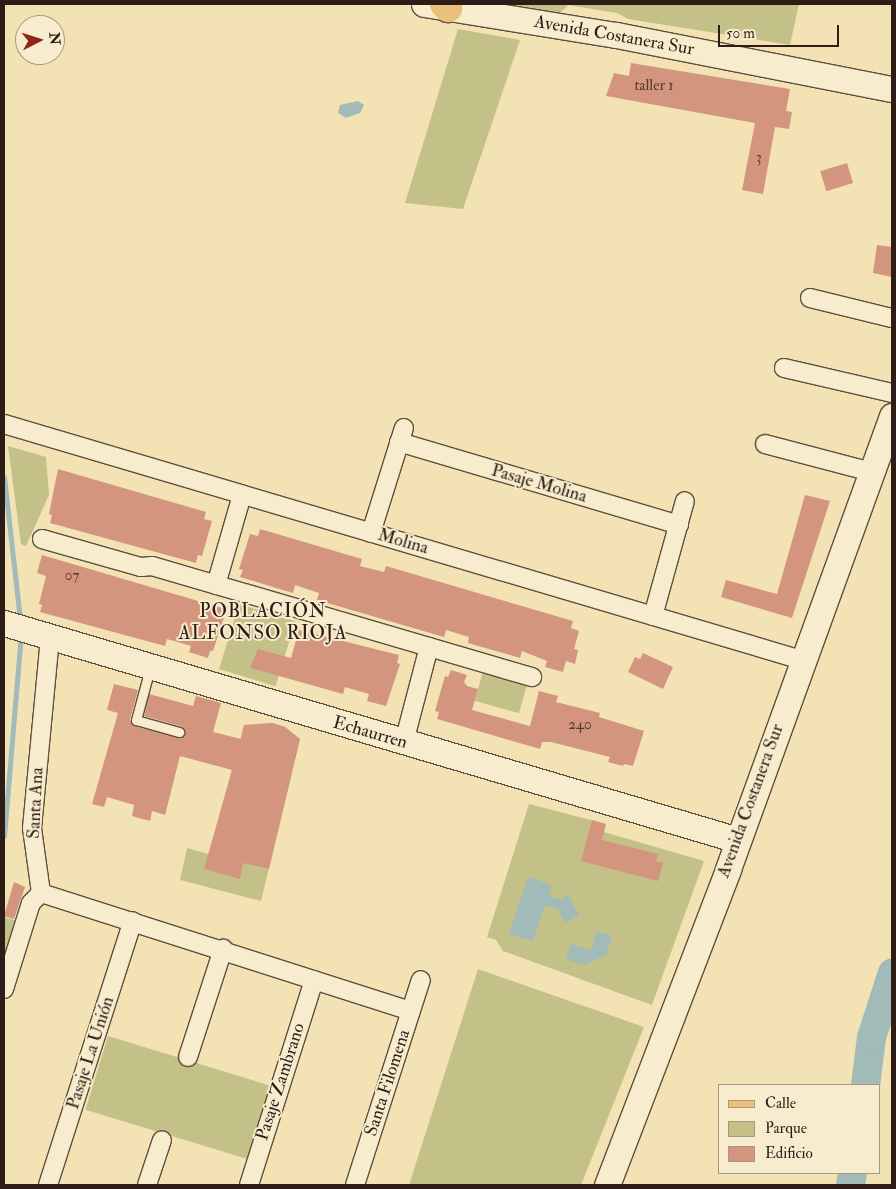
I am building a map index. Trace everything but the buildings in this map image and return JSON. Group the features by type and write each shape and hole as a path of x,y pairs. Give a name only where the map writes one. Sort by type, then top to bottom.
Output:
{"street":[{"name":"Avenida Costanera Sur","path":"439,5 616,34 892,89"},
{"path":"810,298 892,318"},
{"path":"784,368 892,393"},
{"name":"Avenida Costanera Sur","path":"607,1185 738,840 892,416"},
{"name":"Molina","path":"4,424 802,660"},
{"name":"Pasaje Molina","path":"371,533 401,435 679,525"},
{"path":"765,444 872,472"},
{"path":"216,585 242,495"},
{"path":"653,616 685,501"},
{"path":"42,539 216,585 532,676"},
{"name":"Echaurren","path":"22,630 738,840"},
{"name":"Santa Ana","path":"22,630 32,828 41,893"},
{"path":"404,742 430,647"},
{"path":"4,989 31,903 41,893 411,1010"},
{"name":"Pasaje La Unión","path":"48,1185 133,921"},
{"path":"188,1057 223,949"},
{"name":"Pasaje Zambrano","path":"249,1185 314,980"},
{"name":"Santa Filomena","path":"355,1185 421,980"},
{"path":"147,1185 162,1140"}],"lane":[{"path":"150,668 136,720 179,732"}],"green space":[{"path":"509,4 799,4 790,45 628,19 617,13 568,5 560,13"},
{"path":"458,29 520,40 463,209 405,203"},
{"path":"8,446 46,457 49,495 26,546 21,544"},
{"path":"239,604 295,621 276,686 219,669"},
{"path":"484,668 528,681 519,713 475,701"},
{"path":"272,723 285,727 300,739 261,901 180,880 187,848 209,854 244,725"},
{"path":"529,804 606,824 604,832 704,861 652,1005 503,951 496,940 487,937"},
{"path":"4,917 18,921 4,965"},
{"path":"478,969 644,1027 581,1185 409,1185"},
{"path":"108,1036 271,1086 248,1159 85,1110"}],"water":[{"path":"358,101 364,105 360,113 346,118 338,113 340,105"},
{"path":"528,877 552,885 549,896 561,900 568,894 579,915 564,923 559,910 545,905 533,941 509,934"},
{"path":"597,931 612,936 606,955 584,965 566,959 571,944 591,950"}],"waterway":[{"path":"4,477 20,619"},
{"path":"4,836 21,635"},
{"path":"865,1084 871,1037 892,972"},
{"path":"850,1185 852,1174"}],"district":[{"name":"POBLACIÓN ALFONSO RIOJA","path":"263,623"}]}
